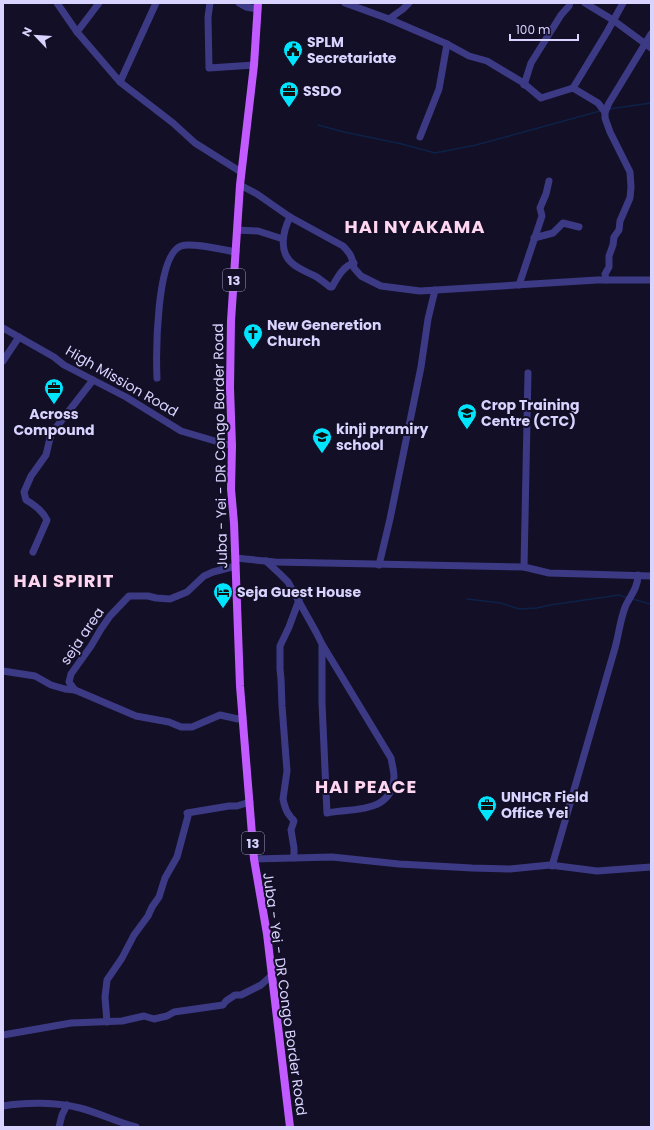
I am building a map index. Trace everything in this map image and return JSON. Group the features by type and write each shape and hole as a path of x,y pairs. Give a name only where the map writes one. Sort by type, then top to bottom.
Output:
{"main road":[{"name":"Juba - Yei - DR Congo Border Road","path":"258,6 254,65 241,172 230,342 232,446 231,489 240,686 254,859 267,934 290,1127"}],"street":[{"path":"57,3 77,32 120,82 196,143 241,172"},
{"path":"77,32 99,3"},
{"path":"120,82 156,3"},
{"path":"210,3 208,17 209,68 254,65"},
{"path":"239,3 246,7 258,6"},
{"path":"346,3 389,19 446,44 469,56 487,61 524,84 541,98 573,88 623,3"},
{"path":"389,19 409,3"},
{"path":"524,84 531,63 570,3"},
{"path":"585,3 613,20 648,46"},
{"path":"606,280 605,274 610,267 609,256 614,237 619,230 620,222 630,198 631,188 630,172 610,132 605,118 605,112 609,103 648,46 651,34"},
{"path":"420,137 439,89 446,44"},
{"path":"573,88 598,104 605,112"},
{"path":"519,285 542,216 540,208 546,194 549,181"},
{"path":"240,185 257,194 290,217 349,251 353,259 354,268 361,276 381,286 420,291 606,280 651,280"},
{"path":"290,217 284,231 283,239 285,253 292,263 314,275 330,287 332,287 348,265 354,263"},
{"path":"534,238 552,233 563,223 579,227"},
{"path":"237,230 258,231 283,239"},
{"path":"157,378 156,343 159,313 164,274 171,256 178,248 186,245 236,252"},
{"path":"379,565 390,519 421,367 428,319 435,290"},
{"name":"High Mission Road","path":"3,328 54,357 64,365 126,397 181,431 232,446"},
{"path":"3,361 19,337"},
{"path":"524,567 528,373"},
{"path":"33,552 47,520 44,513 35,504 26,500 24,492 31,476 46,455 51,434 93,380"},
{"path":"266,561 288,582 322,644 391,758 394,776 391,791 384,800 367,808 327,813 322,703 322,644"},
{"path":"235,562 266,561 379,565 524,567 549,573 651,576"},
{"name":"seja area","path":"75,690 69,682 71,674 110,616 128,596 148,596 170,599 187,592 204,576 235,562"},
{"path":"552,866 616,648 621,621 638,581 638,575"},
{"path":"294,858 291,830 294,821 290,816 283,799 287,771 282,706 280,646 289,627 298,600"},
{"path":"3,671 36,676 51,685 75,690 136,716 169,722 181,727 192,727 220,715 238,719 242,717"},
{"path":"107,1022 105,997 107,980 159,897 165,878 172,868 178,854 188,812 237,806 250,802"},
{"path":"254,859 346,858 399,864 510,869 550,865 597,871 651,867"},
{"path":"3,1035 71,1023 122,1021 144,1016 154,1019 167,1016 174,1012 223,1005 235,995 241,995 261,985 272,975"},
{"path":"3,1106 20,1103 67,1105 136,1127"},
{"path":"59,1127 62,1115 67,1105"}],"waterway":[{"path":"609,109 651,103"},
{"path":"318,125 435,153 476,145 600,111"},
{"path":"467,599 501,603 519,609 537,608 619,595 628,598"},
{"path":"632,599 651,604"}],"place":[{"name":"SPLM Secretariate","path":"293,67"},
{"name":"SSDO","path":"289,108"},
{"name":"New Generetion Church","path":"253,350"},
{"name":"Across Compound","path":"54,405"},
{"name":"Crop Training Centre (CTC)","path":"467,430"},
{"name":"kinji pramiry school","path":"322,454"},
{"name":"Seja Guest House","path":"223,609"},
{"name":"UNHCR Field Office Yei","path":"487,822"}],"district":[{"name":"HAI NYAKAMA","path":"415,227"},
{"name":"HAI SPIRIT","path":"64,581"},
{"name":"HAI PEACE","path":"366,787"}]}
